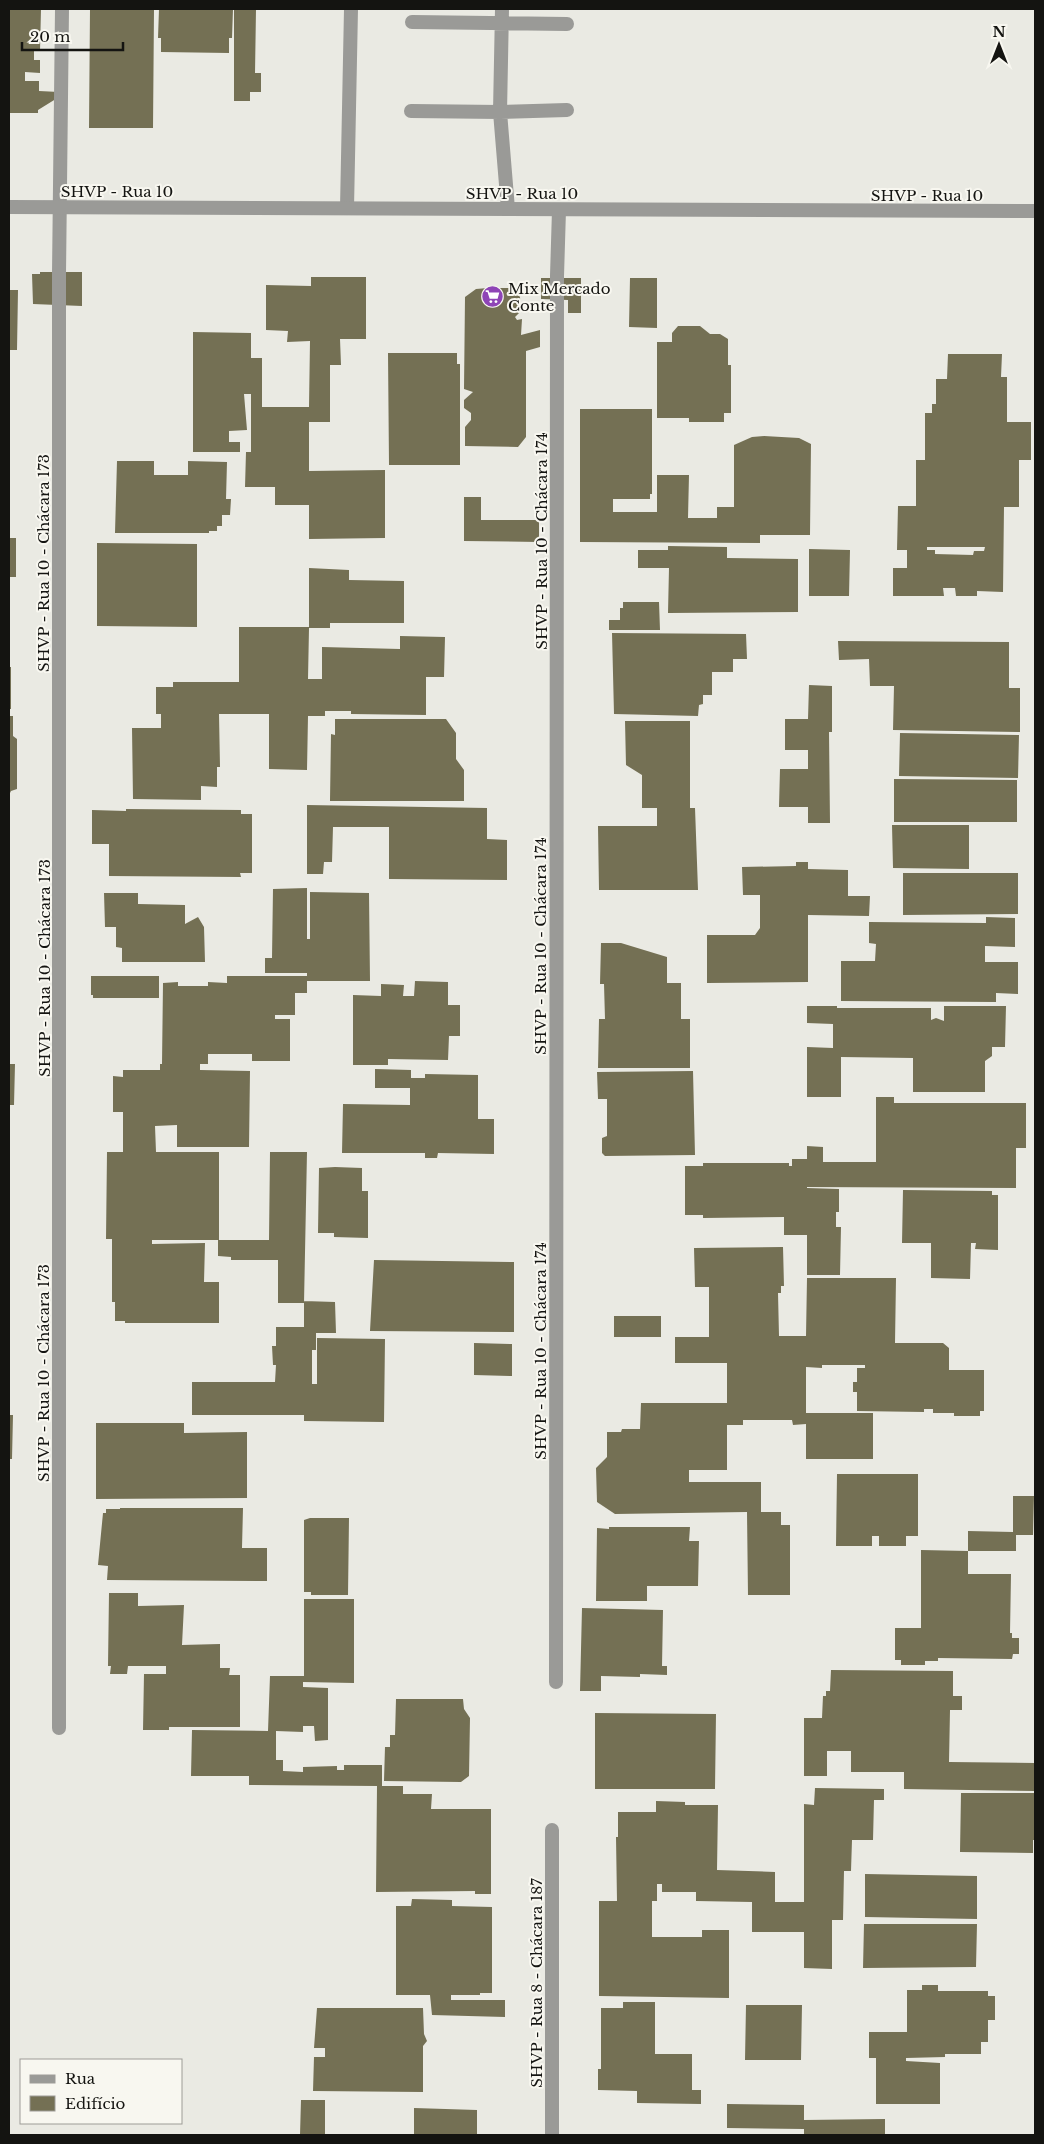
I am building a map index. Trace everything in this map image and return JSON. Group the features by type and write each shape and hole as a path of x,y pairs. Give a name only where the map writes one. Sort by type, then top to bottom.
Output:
{"street":[{"name":"SHVP - Rua 10 - Chácara 173","path":"60,1728 59,274 62,9"},
{"path":"347,208 351,9"},
{"path":"502,9 500,112 508,209"},
{"path":"412,22 567,24"},
{"path":"411,111 500,112 567,110"},
{"name":"SHVP - Rua 10","path":"9,207 1035,212"},
{"name":"SHVP - Rua 10 - Chácara 174","path":"556,1682 557,316 559,210"},
{"name":"SHVP - Rua 8 - Chácara 187","path":"552,1830 552,2135"}],"building":[{"path":"9,9 41,9 40,51 34,51 34,60 40,60 40,73 25,72 25,81 39,81 39,91 59,92 59,97 38,110 38,113 9,113"},
{"path":"90,9 154,9 153,128 89,128"},
{"path":"159,9 233,9 232,38 229,38 229,53 161,52 161,38 158,38"},
{"path":"256,9 255,73 261,73 261,92 250,92 250,101 234,101 234,10"},
{"path":"40,272 82,272 82,306 33,304 32,274 40,274"},
{"path":"311,277 366,277 366,339 340,339 341,365 330,365 330,422 309,422 309,471 385,470 385,538 309,539 309,505 275,505 275,487 245,487 246,452 251,452 251,394 244,394 247,430 229,431 229,442 240,442 240,452 193,452 193,332 251,333 251,358 262,358 262,407 309,407 310,341 287,342 288,331 266,330 266,285 311,286"},
{"path":"541,278 581,278 581,313 568,313 568,300 541,299"},
{"path":"630,278 657,278 657,328 629,327"},
{"path":"488,288 493,295 499,288 512,288 520,297 521,311 515,317 517,320 522,319 521,335 540,330 540,347 526,351 526,437 518,447 465,446 465,427 471,420 471,413 464,408 464,400 473,392 464,389 465,297 476,289"},
{"path":"9,290 18,290 17,350 9,350"},
{"path":"678,326 700,326 710,334 720,334 728,339 728,365 731,365 731,413 724,413 724,422 689,422 689,418 657,418 657,342 672,342 672,333"},
{"path":"388,353 457,353 457,364 460,364 460,465 389,465"},
{"path":"948,354 1002,354 1001,377 1007,377 1007,422 1031,422 1031,460 1019,460 1019,507 1004,507 1003,592 977,591 977,596 956,596 955,588 943,588 944,596 893,596 893,568 907,568 907,550 897,550 898,506 916,506 916,460 925,460 925,413 932,413 932,404 936,404 936,379 947,379","holes":["927,547 985,547 984,551 974,551 973,555 935,554 935,550 927,550"]},
{"path":"580,409 652,409 652,494 650,494 650,499 613,499 613,512 657,512 657,475 689,475 688,518 717,518 717,507 734,507 734,445 752,437 764,436 799,438 811,444 810,535 760,535 760,543 580,542"},
{"path":"117,461 154,461 154,475 188,475 188,461 227,462 226,499 231,499 230,515 222,515 222,526 217,526 217,531 209,531 209,533 115,533"},
{"path":"464,497 481,497 481,520 539,520 539,542 464,541"},
{"path":"9,538 16,538 16,577 9,577"},
{"path":"97,543 197,544 197,627 97,626"},
{"path":"668,546 727,547 727,558 798,559 798,612 668,613 669,568 638,568 638,550 668,550"},
{"path":"809,549 850,550 849,596 809,596"},
{"path":"309,568 349,570 349,580 404,581 404,623 330,623 330,628 309,628 308,679 322,679 322,647 400,649 400,636 445,637 444,677 426,677 426,715 351,714 351,711 325,711 325,716 308,716 307,770 269,769 269,714 219,714 220,767 217,767 217,787 201,786 201,800 133,799 132,728 161,728 161,714 156,714 156,687 173,687 173,682 239,682 239,627 309,627"},
{"path":"623,602 659,602 660,630 609,630 609,620 620,620 620,608 623,608"},
{"path":"612,633 746,634 747,659 733,659 733,672 712,672 712,695 703,695 703,704 699,705 698,716 614,714"},
{"path":"838,641 1009,642 1009,688 1020,688 1020,732 893,730 894,686 870,686 869,659 839,660"},
{"path":"9,667 11,667 11,709 9,709"},
{"path":"809,685 832,686 832,732 829,732 830,823 808,823 808,807 779,807 780,769 808,769 808,750 785,750 785,719 808,719"},
{"path":"9,716 13,716 13,736 17,739 17,789 11,791 9,795"},
{"path":"335,719 446,719 456,733 456,759 464,770 464,801 330,801 331,734 335,735"},
{"path":"625,721 690,721 690,808 695,808 698,890 599,890 598,826 657,826 657,808 642,808 642,775 626,765"},
{"path":"900,733 1019,735 1018,778 899,776"},
{"path":"894,779 1017,780 1017,822 894,822"},
{"path":"307,805 487,808 487,839 507,840 507,880 389,879 389,827 333,827 332,862 324,862 323,874 307,874"},
{"path":"126,809 241,810 241,814 252,814 252,873 240,873 241,877 109,876 109,844 92,844 92,810 126,811"},
{"path":"892,825 969,825 969,869 893,868"},
{"path":"796,862 808,862 808,869 848,870 848,896 870,896 869,916 808,915 808,982 707,983 707,935 755,935 760,928 760,895 743,895 742,867 796,866"},
{"path":"903,873 1018,873 1018,914 903,915"},
{"path":"307,888 307,939 310,939 310,892 369,893 370,981 307,981 307,993 295,993 295,1015 275,1015 275,1019 290,1019 290,1061 252,1061 252,1054 208,1054 208,1064 200,1064 200,1070 250,1071 249,1147 177,1147 177,1125 155,1126 156,1152 219,1152 219,1240 269,1240 270,1152 307,1152 304,1303 278,1303 278,1260 231,1260 231,1257 218,1256 218,1240 152,1240 152,1244 205,1243 204,1282 219,1282 219,1323 125,1323 125,1321 115,1321 115,1302 112,1302 112,1239 106,1239 107,1152 123,1152 123,1112 113,1112 113,1076 123,1077 123,1070 160,1070 160,1064 162,1064 163,983 178,982 178,986 208,986 208,982 227,983 227,976 307,976 307,973 265,973 265,958 272,958 273,889"},
{"path":"104,893 138,893 138,904 185,905 185,924 198,917 204,927 205,962 122,962 122,948 116,947 116,927 105,927"},
{"path":"986,917 1015,918 1015,947 985,946 985,962 1018,962 1018,994 996,993 996,1002 841,1001 841,961 875,961 876,944 869,943 869,922 986,923"},
{"path":"601,943 621,943 667,957 667,983 681,983 681,1019 690,1019 690,1068 598,1068 599,1019 605,1019 604,984 600,984"},
{"path":"91,976 159,976 159,998 93,998 93,995 91,995"},
{"path":"415,981 448,982 448,1005 460,1005 460,1036 449,1036 448,1060 388,1059 388,1065 353,1065 353,995 381,996 381,984 404,985 403,996 414,996"},
{"path":"807,1006 837,1006 837,1008 931,1008 931,1020 936,1018 944,1021 944,1006 1006,1006 1005,1047 992,1047 992,1056 985,1061 985,1092 913,1092 913,1058 841,1057 841,1097 807,1097 807,1047 833,1048 833,1024 807,1023"},
{"path":"9,1064 15,1064 14,1105 9,1105"},
{"path":"375,1069 411,1070 411,1078 425,1078 425,1074 478,1075 478,1119 494,1119 494,1154 438,1153 437,1158 425,1158 425,1153 342,1153 343,1104 410,1105 410,1088 375,1088"},
{"path":"693,1071 695,1155 605,1156 602,1153 602,1138 607,1136 607,1099 598,1099 597,1072"},
{"path":"876,1097 894,1097 894,1103 1026,1103 1026,1148 1016,1148 1016,1188 807,1187 839,1189 839,1212 836,1212 836,1227 841,1227 840,1275 807,1275 807,1235 784,1235 784,1217 703,1218 703,1215 685,1215 685,1166 703,1166 703,1163 789,1163 789,1166 792,1166 792,1159 807,1159 807,1146 823,1147 823,1162 876,1162"},
{"path":"319,1168 362,1168 362,1191 368,1191 368,1238 334,1237 334,1233 318,1233"},
{"path":"903,1190 992,1191 992,1195 998,1195 998,1250 975,1249 976,1243 971,1243 970,1279 931,1278 931,1243 902,1243"},
{"path":"783,1247 784,1286 781,1286 781,1293 778,1293 779,1336 806,1336 807,1278 896,1278 895,1343 943,1343 949,1348 949,1370 984,1370 984,1411 980,1411 980,1416 954,1416 954,1413 933,1413 933,1409 924,1409 924,1412 857,1411 857,1392 853,1392 853,1382 857,1382 857,1368 865,1368 865,1365 822,1365 822,1368 806,1367 806,1413 873,1413 873,1459 806,1459 806,1424 793,1425 792,1420 743,1420 743,1425 727,1425 727,1470 689,1470 689,1482 761,1482 761,1512 781,1512 781,1525 790,1525 790,1595 748,1595 747,1512 615,1514 597,1502 596,1468 607,1457 607,1432 621,1432 622,1429 640,1429 641,1403 727,1403 727,1363 675,1363 675,1337 709,1337 709,1287 695,1287 694,1248"},
{"path":"374,1260 514,1262 514,1332 370,1331"},
{"path":"304,1301 335,1302 336,1333 316,1333 316,1350 312,1350 312,1384 317,1384 317,1338 385,1339 384,1422 304,1421 304,1415 192,1415 192,1382 275,1382 276,1365 273,1365 272,1346 276,1346 276,1327 304,1327"},
{"path":"614,1316 661,1316 661,1337 614,1337"},
{"path":"474,1343 512,1344 512,1376 474,1375"},
{"path":"9,1415 13,1415 12,1459 9,1459"},
{"path":"96,1423 184,1423 184,1433 247,1432 247,1498 96,1499"},
{"path":"837,1474 918,1474 918,1536 906,1536 906,1546 879,1546 879,1536 872,1536 872,1546 836,1546"},
{"path":"1013,1496 1034,1496 1033,1535 1016,1535 1016,1551 968,1551 968,1531 1013,1532"},
{"path":"243,1508 242,1548 267,1548 267,1581 107,1580 108,1566 98,1565 103,1513 106,1513 106,1509"},
{"path":"310,1518 349,1518 348,1595 311,1595 311,1592 304,1592 304,1520"},
{"path":"609,1527 690,1527 689,1541 699,1541 698,1586 647,1586 647,1601 596,1601 597,1528 609,1529"},
{"path":"921,1550 968,1551 968,1574 1011,1574 1010,1633 1012,1633 1012,1638 1019,1638 1019,1654 1013,1654 1012,1659 938,1658 938,1661 925,1661 925,1665 901,1665 901,1660 895,1660 895,1628 921,1628"},
{"path":"109,1593 138,1593 138,1606 184,1605 182,1645 220,1644 220,1668 230,1668 229,1675 240,1675 240,1727 169,1727 169,1730 143,1730 144,1674 166,1674 166,1666 128,1666 127,1674 110,1674 111,1666 108,1666"},
{"path":"304,1599 354,1599 354,1683 303,1682 303,1687 328,1688 328,1740 315,1741 314,1726 303,1726 303,1732 276,1731 276,1760 283,1760 283,1771 303,1772 303,1767 337,1766 337,1770 344,1770 344,1765 382,1765 382,1786 403,1786 403,1794 432,1794 431,1809 491,1809 491,1894 475,1894 475,1891 376,1892 377,1786 249,1785 249,1776 191,1776 192,1730 268,1731 270,1676 304,1676"},
{"path":"582,1608 663,1610 662,1666 667,1666 667,1675 640,1674 640,1677 601,1676 601,1691 580,1691"},
{"path":"831,1670 953,1671 953,1696 962,1696 962,1710 950,1710 949,1762 1035,1763 1035,1791 904,1789 904,1772 851,1772 851,1751 827,1751 827,1776 804,1776 804,1718 822,1718 823,1696 826,1696 826,1691 830,1691"},
{"path":"396,1699 463,1699 464,1709 470,1718 469,1776 461,1782 384,1781 385,1747 390,1747 390,1735 395,1735"},
{"path":"595,1713 716,1714 715,1789 595,1789"},
{"path":"815,1788 884,1789 884,1800 874,1800 873,1840 852,1840 851,1871 844,1871 843,1920 832,1920 832,1969 804,1968 804,1932 752,1932 752,1902 696,1901 696,1892 662,1892 662,1884 657,1884 657,1901 652,1901 652,1937 702,1937 702,1930 729,1930 729,1998 599,1996 599,1901 617,1901 616,1837 618,1837 618,1812 656,1812 656,1801 685,1802 685,1805 718,1805 717,1870 775,1872 775,1902 804,1902 804,1804 814,1805"},
{"path":"961,1793 1035,1793 1035,1840 1033,1840 1033,1853 960,1852"},
{"path":"865,1874 977,1876 977,1919 865,1917"},
{"path":"412,1899 452,1900 452,1906 492,1907 492,1993 451,1995 451,2000 505,2000 505,2017 432,2015 430,1995 396,1995 396,1906 411,1906"},
{"path":"864,1924 977,1924 976,1967 863,1968"},
{"path":"922,1985 938,1985 938,1991 988,1991 988,1996 995,1996 995,2020 988,2020 988,2042 981,2042 981,2054 945,2054 945,2057 906,2058 906,2061 940,2063 940,2104 876,2104 876,2058 869,2058 869,2032 907,2032 907,1990 922,1990"},
{"path":"623,2002 655,2002 655,2054 692,2054 692,2090 701,2090 701,2104 637,2103 637,2091 598,2090 598,2069 601,2069 601,2008 623,2008"},
{"path":"746,2005 802,2005 801,2060 745,2060"},
{"path":"317,2008 423,2008 424,2034 427,2041 423,2046 423,2092 313,2091 314,2057 325,2057 325,2048 314,2048"},
{"path":"301,2100 325,2100 325,2135 300,2135"},
{"path":"727,2104 804,2105 804,2120 885,2119 885,2135 804,2135 804,2129 727,2128"},
{"path":"414,2108 477,2110 477,2135 414,2135"}],"place":[{"name":"Mix Mercado Conte","path":"492,297"}]}
